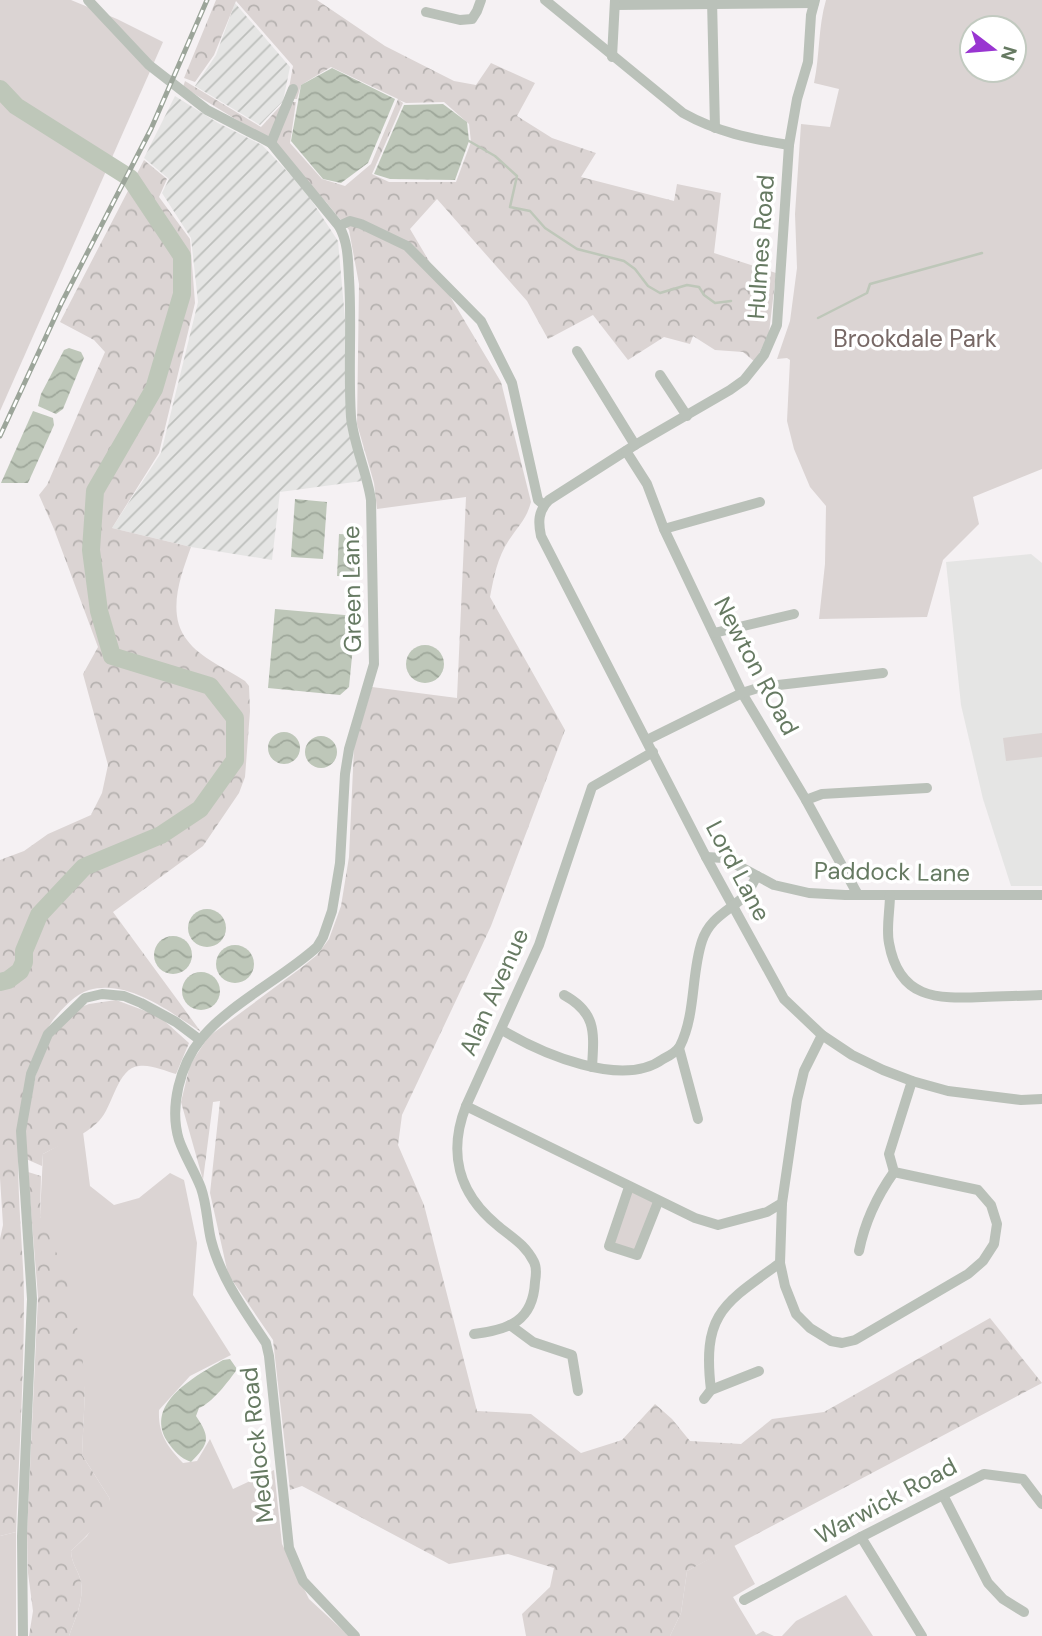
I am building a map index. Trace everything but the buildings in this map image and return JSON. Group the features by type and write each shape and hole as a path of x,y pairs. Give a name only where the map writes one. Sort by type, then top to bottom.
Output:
{"street":[{"path":"88,0 149,65 207,110 271,143 293,89"},
{"path":"426,12 460,20 472,19 481,0"},
{"path":"545,0 682,113 734,135 789,145"},
{"path":"612,57 615,2 815,2"},
{"path":"712,2 715,128"},
{"name":"Hulmes Road","path":"544,505 568,486 744,380 764,355 772,340 780,311 789,145 808,62 815,2"},
{"name":"Green Lane","path":"200,1041 223,1019 310,953 323,937 332,911 340,863 349,750 374,664 371,500 352,424 349,271 345,236 271,143"},
{"path":"339,226 349,221 361,224 407,246 481,321 512,383 538,500 544,505"},
{"name":"Newton ROad","path":"577,351 631,448 664,529 742,693 806,800 858,895"},
{"path":"660,375 687,416"},
{"path":"664,529 760,502"},
{"name":"Lord Lane","path":"544,505 538,522 545,549 648,740 731,905 785,999 822,1035 852,1055 912,1081 947,1091 1021,1100 1042,1099"},
{"path":"714,633 794,614"},
{"path":"648,740 742,693 761,687 883,673"},
{"name":"Alan Avenue","path":"510,1325 520,1321 534,1299 536,1265 520,1241 496,1225 476,1204 459,1171 456,1147 458,1125 540,945 592,786 653,751"},
{"path":"806,800 822,794 928,788"},
{"name":"Paddock Lane","path":"706,857 724,858 774,885 809,893 1042,895"},
{"path":"502,1030 523,1042 592,1067 627,1072 654,1066 679,1048 687,1027 702,941 711,922 747,894 757,876"},
{"path":"890,895 888,941 896,969 911,985 925,994 945,999 1042,995"},
{"path":"23,1636 21,1569 32,1299 21,1131 31,1074 48,1034 85,998 102,995 124,996 157,1010 200,1041"},
{"path":"564,995 581,1004 594,1032 592,1067"},
{"path":"822,1035 804,1071 802,1081 782,1203 780,1263 785,1286 796,1314 810,1328 831,1342 855,1340 886,1324 968,1274 983,1261 994,1244 997,1224 991,1205 978,1190 894,1172"},
{"name":"Medlock Road","path":"200,1041 187,1062 179,1088 176,1115 179,1138 201,1189 211,1241 222,1271 265,1343 269,1356 289,1548 303,1581 355,1636"},
{"path":"679,1048 698,1119"},
{"path":"894,1172 888,1154 912,1081"},
{"path":"466,1106 695,1218 718,1225 767,1212 782,1203"},
{"path":"859,1251 863,1231 873,1206 894,1172"},
{"path":"629,1187 609,1247 637,1255 658,1202"},
{"path":"759,1371 707,1395 708,1342 721,1310 732,1298 780,1263"},
{"path":"474,1334 495,1332 510,1325 533,1342 572,1355 578,1391"},
{"name":"Warwick Road","path":"744,1600 984,1474 1023,1479 1042,1504"},
{"path":"943,1495 988,1583 1003,1600 1024,1612"},
{"path":"861,1537 922,1636"}],"shaded area":[{"path":"235,3 290,67 283,101 260,125 195,86 216,55"},
{"path":"175,96 218,123 262,145 304,189 338,241 346,330 348,426 362,481 280,492 272,560 191,547 112,528 161,453 198,302 191,238 162,193 169,179 144,158"},
{"path":"1031,554 1042,563 1042,886 1011,886 983,799 961,705 946,562"}],"green space":[{"path":"0,0 71,0 163,42 0,411"},
{"path":"216,0 317,0 385,46 454,81 476,85 491,63 535,83 517,116 552,138 596,153 581,177 674,201 677,184 721,193 714,253 776,273 769,333 755,362 743,352 715,350 693,336 690,344 664,337 628,360 593,315 548,339 527,301 437,199 410,229 501,382 531,502 502,554 490,597 565,730 491,926 402,1115 398,1145 424,1205 477,1411 531,1414 581,1453 622,1440 655,1404 690,1441 741,1444 772,1419 824,1412 990,1318 1042,1383 687,1571 681,1613 670,1636 526,1636 522,1614 550,1587 554,1568 508,1554 449,1564 302,1486 290,1490 273,1340 228,1274 210,1193 220,1101 213,1102 203,1180 181,1102 190,1065 208,1037 301,968 317,955 329,939 341,906 349,857 354,747 372,687 457,698 466,497 377,509 374,483 357,424 359,284 349,230 326,202 255,131 183,87 185,81 261,127 284,102 296,102 290,143 322,179 345,186 371,164 398,99 331,67 301,85 297,99 287,99 293,66 236,1 214,55 195,82 184,78","holes":["399,100 406,103 444,102 469,124 471,142 456,182 389,182 372,174 403,103"]},
{"name":"Brookdale Park","path":"826,0 1042,0 1042,469 973,497 979,524 943,560 927,617 819,619 825,564 826,506 810,487 794,449 787,421 790,360 777,359 790,321 797,268 795,214 801,124 830,127 839,89 814,83"},
{"path":"144,160 167,179 159,197 190,239 195,303 159,453 112,528 191,547 177,594 177,618 192,646 249,686 245,777 239,793 203,846 113,912 201,1032 148,999 119,989 104,988 84,992 69,1003 53,1020 36,1050 26,1083 18,1154 24,1298 16,1532 0,1536 0,1239 3,1225 0,1178 0,860 24,851 48,834 91,815 102,793 108,765 83,674 98,647 39,495 47,485 105,352 94,340 60,322"},
{"path":"1042,733 1042,757 1006,761 1003,738"},
{"path":"116,1000 159,1016 189,1043 176,1074 148,1066 132,1068 120,1081 99,1121 80,1135 43,1154 42,1166 26,1159 25,1123 38,1066 52,1036 81,1007"},
{"path":"83,1132 90,1186 114,1205 139,1198 170,1173 184,1180 197,1243 193,1295 231,1355 190,1376 159,1410 160,1426 165,1439 183,1463 197,1461 210,1439 233,1489 274,1470 282,1544 309,1599 349,1636 69,1636 82,1589 71,1551 87,1536 110,1499 82,1455 85,1390 40,1216 43,1154"},
{"path":"28,1172 41,1176 40,1216 66,1274 82,1351 85,1390 82,1455 110,1499 99,1521 71,1551 82,1589 69,1636 29,1636 33,1611 27,1533 38,1297"},
{"path":"631,1190 655,1203 635,1250 615,1246 615,1238"},
{"path":"16,1532 16,1636 0,1636 0,1536"},
{"path":"734,1545 755,1584 733,1597 756,1635 763,1631 774,1636 670,1636 681,1613 687,1571"},
{"path":"846,1595 873,1636 782,1636 796,1621"}],"water":[{"path":"332,68 395,99 368,163 341,183 323,179 291,141 301,85"},
{"path":"443,104 467,122 469,141 455,180 390,179 374,174 404,105"},
{"path":"69,348 81,352 84,358 63,409 56,414 38,406 41,394 64,350"},
{"path":"33,411 53,418 54,425 28,483 1,483"},
{"path":"295,499 327,502 323,559 291,557"},
{"path":"339,534 359,535 356,577 337,576"},
{"path":"275,609 356,616 349,687 340,695 268,688"},
{"path":"425,645 438,651 444,664 438,677 425,683 412,677 406,664 412,651"},
{"path":"284,732 295,737 300,748 295,759 284,764 273,759 268,748 273,737"},
{"path":"321,736 332,741 337,752 332,763 321,768 310,763 305,752 310,741"},
{"path":"207,909 220,915 226,928 220,941 207,947 194,941 188,928 194,915"},
{"path":"173,936 186,942 192,955 186,968 173,974 160,968 154,955 160,942"},
{"path":"235,945 248,951 254,964 248,977 235,983 222,977 216,964 222,951"},
{"path":"201,972 214,978 220,991 214,1004 201,1010 188,1004 182,991 188,978"},
{"path":"230,1359 237,1369 214,1397 199,1408 196,1416 206,1440 191,1462 178,1454 167,1441 162,1427 162,1415 176,1392 200,1374 223,1360"}],"waterway":[{"path":"0,89 16,106 130,178 182,256 182,294 154,389 95,491 91,550 99,611 112,656 210,686 235,718 235,760 200,809 161,835 84,867 39,915 24,951 24,962 20,971 8,980 0,982"},
{"path":"469,141 495,156 517,176 510,207 530,211 545,228 577,249 624,261 635,269 648,286 660,293 687,285 699,287 704,295 715,303 731,301"},
{"path":"818,318 867,293 870,284 982,253"}],"railway":[{"path":"0,436 62,302 151,129 207,0"}]}
